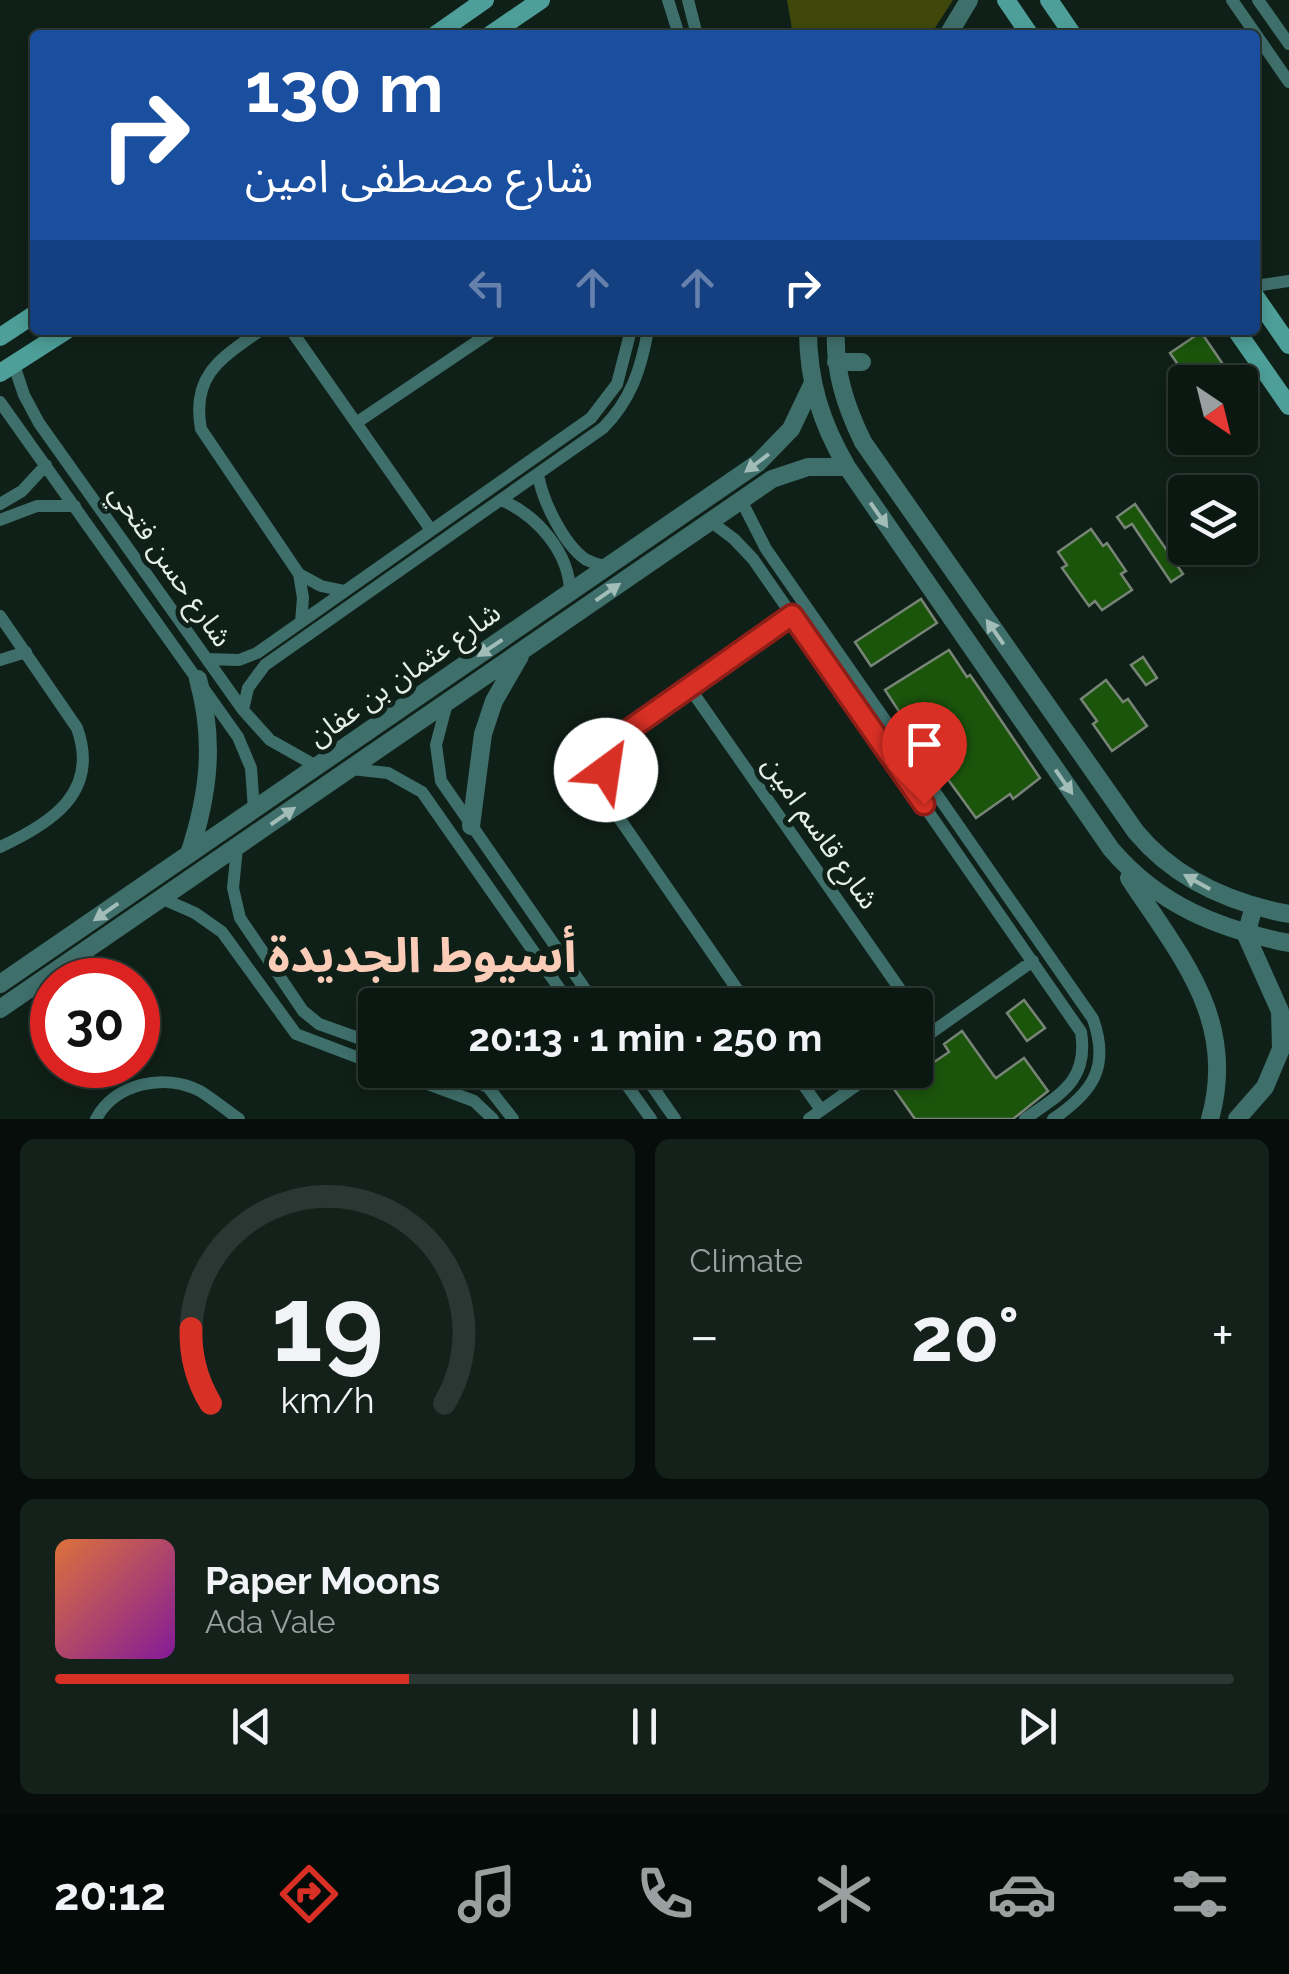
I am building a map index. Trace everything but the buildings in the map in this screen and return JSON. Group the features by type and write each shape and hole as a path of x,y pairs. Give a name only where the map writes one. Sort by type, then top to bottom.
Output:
{"main road":[{"path":"441,30 485,0"},
{"path":"497,30 540,0"},
{"path":"1006,0 1027,30"},
{"path":"1048,0 1069,30"},
{"path":"1260,303 1289,345"},
{"path":"0,337 30,317"},
{"path":"7,369 59,335"},
{"path":"1240,335 1281,382 1289,406"}],"street":[{"path":"688,0 696,30"},
{"path":"951,30 969,0"},
{"path":"1232,0 1253,30"},
{"path":"1258,0 1289,44"},
{"path":"1260,40 1289,82"},
{"path":"1260,285 1289,281"},
{"path":"254,335 208,374 200,391 198,410 210,446 299,574 301,622"},
{"path":"295,335 432,530"},
{"path":"356,423 487,335"},
{"path":"207,659 248,658 591,418 605,404 621,374 630,335"},
{"path":"243,710 248,688 266,665 616,415 634,386 647,335"},
{"path":"808,335 812,385 826,428 846,467 1128,868 1182,909 1246,935 1289,943"},
{"path":"836,335 836,362 846,403 863,442 1149,848 1198,884 1254,906 1289,914"},
{"path":"836,362 862,362"},
{"name":"شارع حسن فتحي","path":"7,369 40,423 243,710 270,740 318,767"},
{"name":"شارع عثمان بن عفان","path":"0,984 776,448 791,429 812,385"},
{"name":"شارع حسن فتحي","path":"0,402 246,752 254,785 254,810"},
{"path":"605,404 616,415"},
{"path":"0,504 22,490 46,465"},
{"name":"شارع عثمان بن عفان","path":"0,1009 741,500 789,472 808,467 846,467"},
{"path":"538,474 546,505 578,551 586,560 608,567"},
{"path":"502,500 526,511 535,520 566,566 570,593"},
{"path":"741,500 766,550 1093,1019 1100,1038 1096,1076 1086,1093 1053,1119"},
{"path":"0,520 37,506 74,506"},
{"path":"710,521 744,548 1081,1032 1084,1049 1074,1081 1024,1119"},
{"path":"299,574 321,586 345,591"},
{"path":"736,988 617,815 606,786 606,770 617,742 634,726 792,615"},
{"path":"0,616 76,728 83,746 84,765 80,783 56,815 0,847"},
{"path":"471,826 482,734 494,701 522,650"},
{"path":"0,660 26,652"},
{"path":"994,682 1018,664"},
{"path":"189,855 204,804 210,762 206,706 198,679"},
{"name":"شارع قاسم امين","path":"689,687 899,988"},
{"path":"447,703 436,745 441,781 584,988"},
{"path":"371,730 383,747"},
{"path":"351,769 388,773 422,792 559,988"},
{"path":"237,848 233,888 240,918 303,1011 319,1024 358,1038"},
{"path":"1128,868 1129,879 1196,982 1211,1018 1218,1074 1210,1119"},
{"path":"151,881 163,899 222,932 296,1034 358,1058"},
{"path":"1238,1119 1270,1077 1281,1049 1282,1030 1272,991 1246,935 1254,906"},
{"path":"933,1032 1033,961"},
{"path":"96,1119 114,1096 148,1083 166,1082 201,1092 233,1117"},
{"path":"440,1088 480,1105 493,1119"},
{"path":"490,1088 513,1119"},
{"path":"628,1088 650,1119"},
{"path":"653,1088 675,1119"},
{"path":"806,1088 821,1110"},
{"path":"808,1119 852,1088"}],"green space":[{"path":"787,0 953,0 932,30 792,30"}],"district":[{"name":"أسيوط الجديدة","path":"422,955"}],"route":[{"path":"606,770 610,755 626,732 792,615 924,804"}]}
